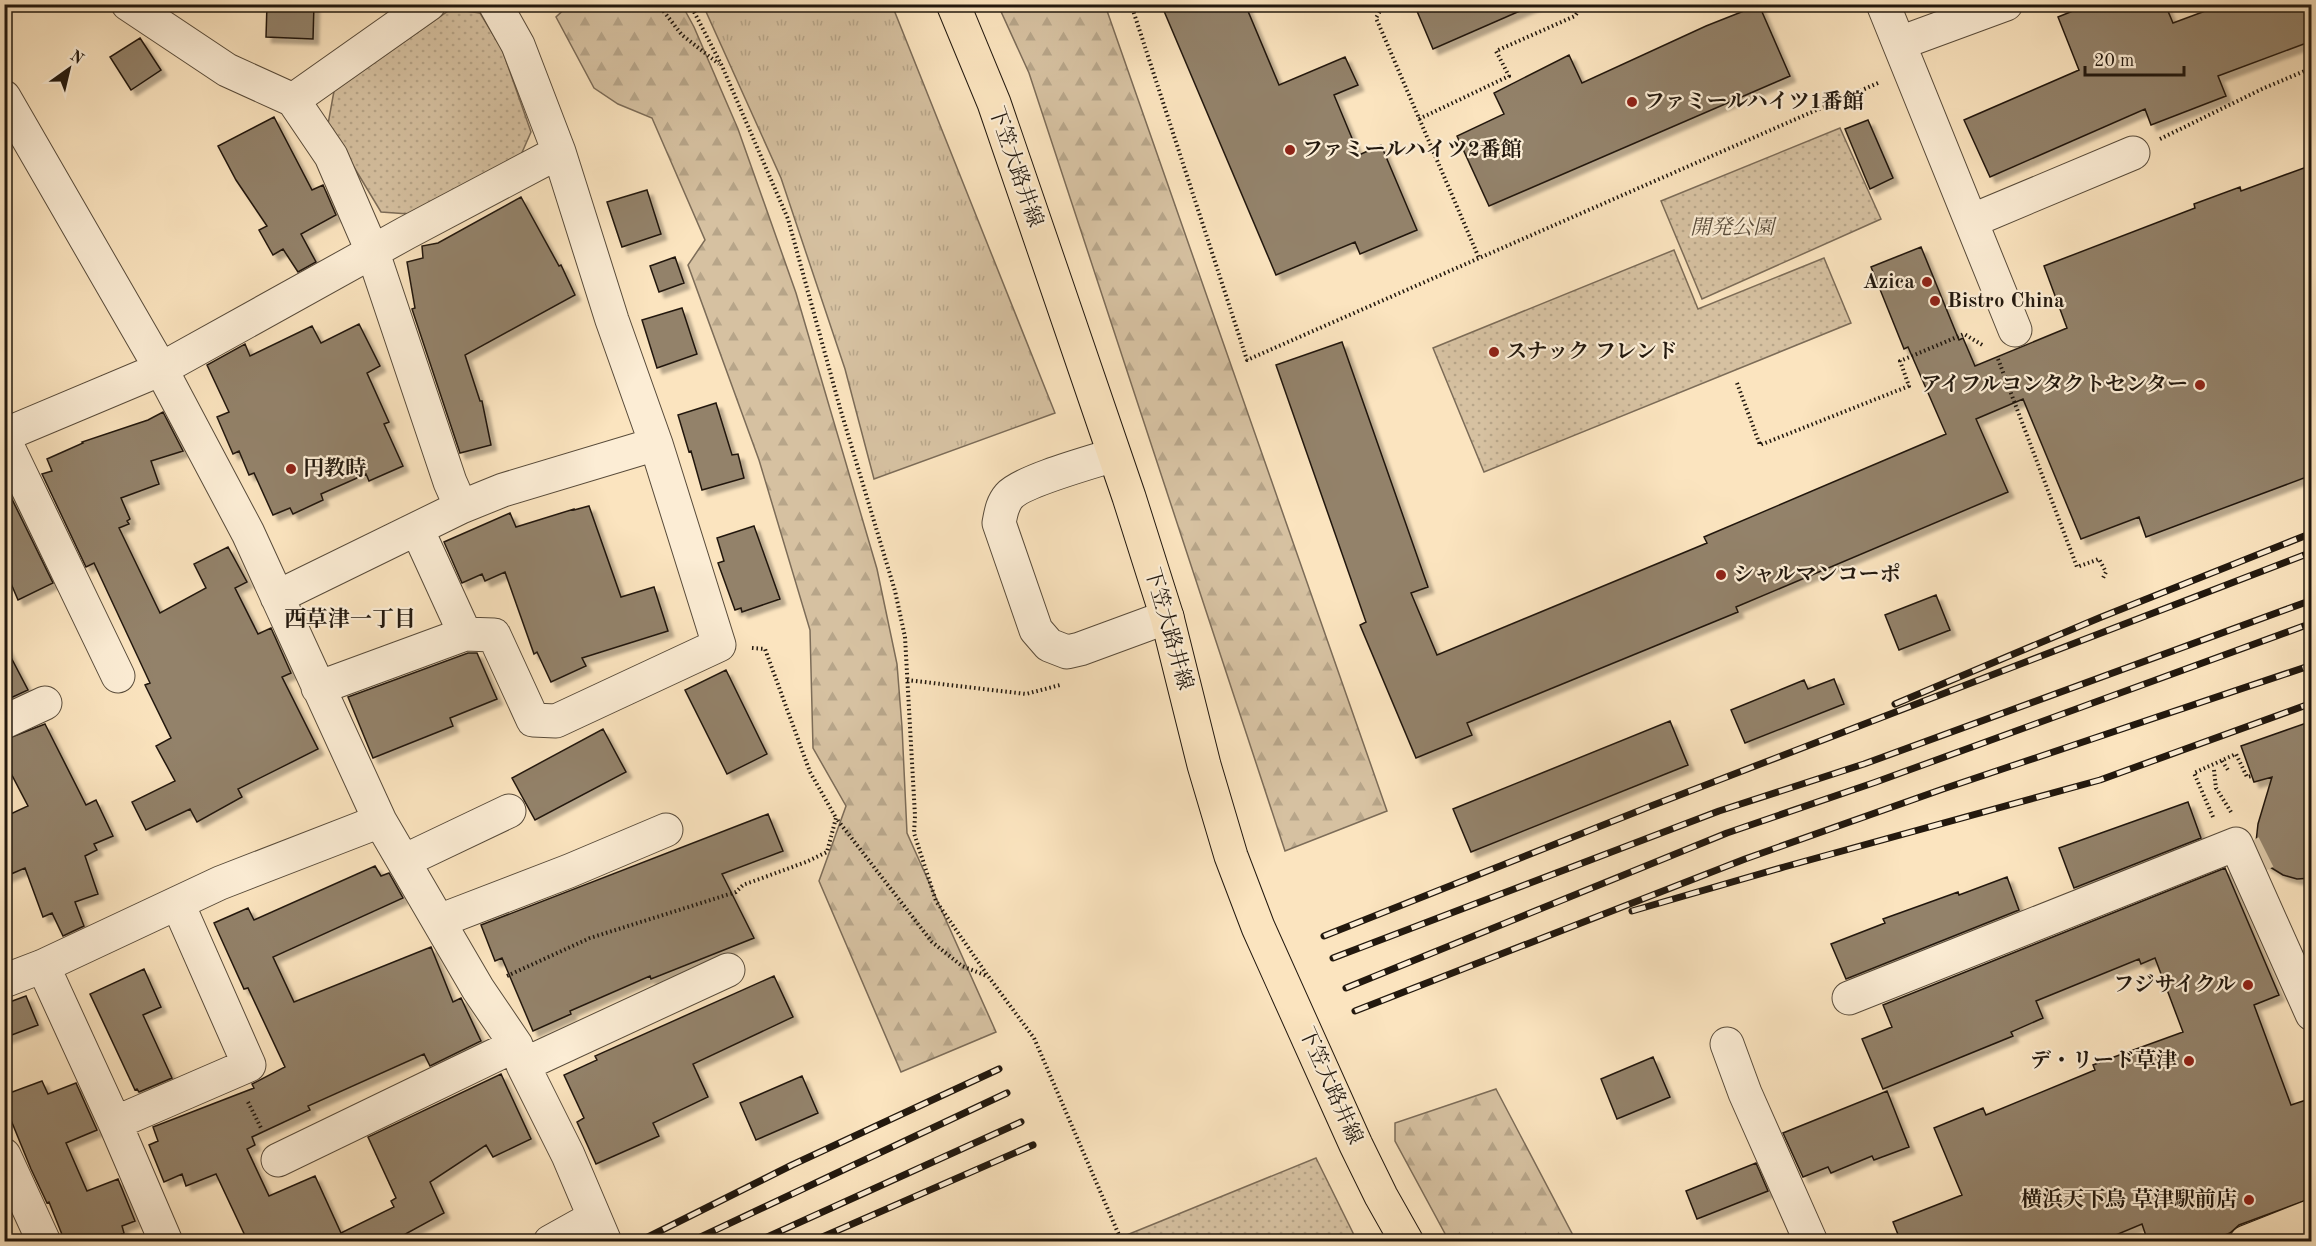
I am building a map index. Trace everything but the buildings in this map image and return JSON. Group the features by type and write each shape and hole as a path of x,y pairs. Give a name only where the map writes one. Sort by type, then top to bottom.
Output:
{"main road":[{"name":"下笠大路井線","path":"953,4 994,103 1114,454 1167,617 1204,765 1231,856 1258,927 1356,1145 1407,1242"},
{"path":"2246,1242 2312,1216"}],"street":[{"path":"128,4 227,70 293,100 331,156 373,253 450,482 461,507"},
{"path":"293,100 429,4"},
{"path":"318,688 465,634 494,635 533,720 556,721 719,645 656,444 612,320 559,152 518,45 495,4"},
{"path":"1883,4 1971,221 2005,342"},
{"path":"1905,56 2006,4"},
{"path":"4,97 161,369 248,533 380,821 478,989 520,1055 568,1155 599,1230 550,1242"},
{"path":"118,676 4,437 161,369 406,233 559,152"},
{"path":"1971,221 2133,153"},
{"path":"278,597 461,507 504,490 656,444"},
{"path":"1114,454 1025,486 1010,494 1002,505 999,523 1036,630 1049,645 1067,652 1080,649 1167,617"},
{"path":"417,529 465,634"},
{"path":"4,722 45,703"},
{"path":"404,861 509,811"},
{"path":"4,981 43,966 220,883 380,821"},
{"path":"439,921 569,871 666,830"},
{"path":"1849,998 2236,844 2253,863 2312,1014"},
{"path":"115,1124 249,1065 178,904"},
{"path":"43,966 166,1242"},
{"path":"278,1160 520,1055 728,970"},
{"path":"1727,1044 1745,1093 1810,1242"},
{"path":"4,1155 44,1242"}],"path":[{"path":"658,4 682,35 722,66"},
{"path":"690,4 722,66 788,219 840,408 895,591 905,637 914,833 936,901 1034,1038 1122,1242"},
{"path":"1131,4 1247,360 1479,258 1905,56"},
{"path":"1384,4 1376,18 1479,258"},
{"path":"1419,119 1509,76 1496,51 1575,16 1583,4"},
{"path":"2133,153 2264,88 2312,68"},
{"path":"1737,383 1760,445 1910,386 1900,361 1964,334 1988,348"},
{"path":"2005,342 2077,567 2099,560 2106,572 2102,580"},
{"path":"719,645 765,649 810,772 836,818 932,942 962,966 988,976"},
{"path":"2214,821 2194,773 2236,754 2247,777 2252,776"},
{"path":"2222,761 2228,770"},
{"path":"2214,770 2216,788 2236,818"},
{"path":"478,989 590,938 736,892 743,885 827,852 836,818"},
{"path":"232,1073 278,1160"}],"green space":[{"path":"569,5 682,5 694,27 738,129 796,293 877,569 897,664 907,833 996,1032 901,1072 819,881 846,806 813,748 810,630 759,460 688,265 705,240 652,118 618,104 594,88 556,17"},
{"path":"703,5 892,5 1055,413 874,479 845,369 781,178"},
{"path":"998,5 1105,5 1387,811 1285,851 1029,73"},
{"path":"451,9 480,13 502,49 531,132 520,157 409,214 381,212 328,124 334,91"},
{"name":"開発公園","path":"1840,128 1881,219 1702,299 1661,201"},
{"path":"1674,250 1698,309 1824,258 1851,323 1484,472 1433,348"},
{"path":"1496,1089 1576,1241 1449,1241 1395,1141 1395,1123"},
{"path":"1316,1158 1357,1241 1112,1241"}],"tunnel":[{"path":"2258,856 2266,852"}],"railway":[{"path":"1895,704 2099,618 2312,533"},
{"path":"1324,936 1651,806 2312,552"},
{"path":"1333,958 1719,811 1864,764 2312,600"},
{"path":"1346,988 1727,833 1876,782 2312,623"},
{"path":"1355,1011 1745,859 1943,789 2312,665"},
{"path":"1632,911 2100,780 2312,703"},
{"path":"638,1242 792,1165 999,1069"},
{"path":"690,1242 1007,1093"},
{"path":"756,1242 1021,1122"},
{"path":"811,1242 1033,1145"}],"place":[{"name":"ファミールハイツ1番館","path":"1632,102"},
{"name":"ファミールハイツ2番館","path":"1290,150"},
{"name":"Azica","path":"1927,282"},
{"name":"Bistro China","path":"1935,301"},
{"name":"スナック フレンド","path":"1494,352"},
{"name":"アイフルコンタクトセンター","path":"2200,385"},
{"name":"円教時","path":"291,469"},
{"name":"シャルマンコーポ","path":"1721,575"},
{"name":"フジサイクル","path":"2248,985"},
{"name":"デ・リード草津","path":"2189,1061"},
{"name":"横浜天下鳥 草津駅前店","path":"2249,1200"}],"district":[{"name":"西草津一丁目","path":"350,620"}]}
